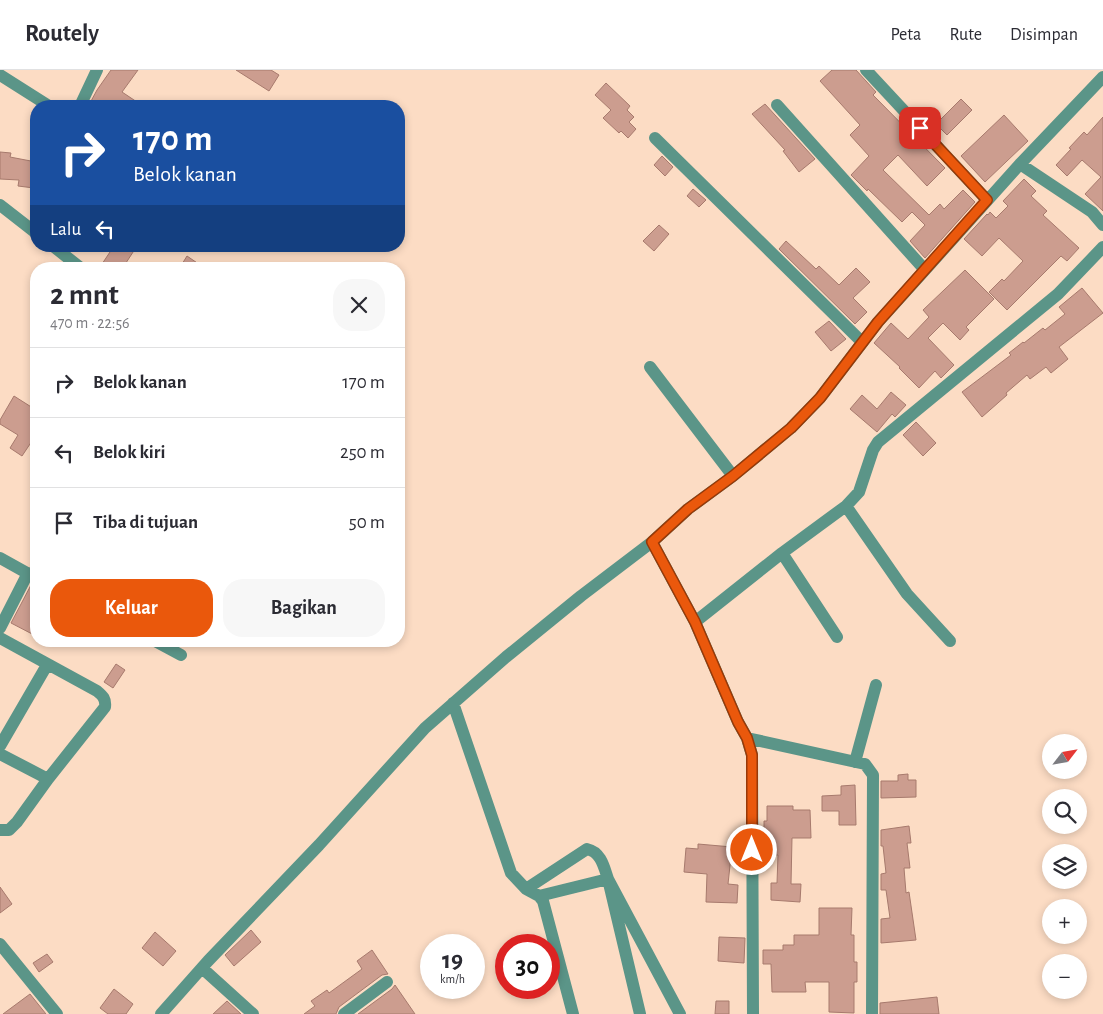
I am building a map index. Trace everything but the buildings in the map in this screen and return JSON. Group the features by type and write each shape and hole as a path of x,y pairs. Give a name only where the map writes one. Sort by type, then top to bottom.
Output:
{"street":[{"path":"83,100 97,70"},
{"path":"866,70 987,200"},
{"path":"0,75 40,100"},
{"path":"161,1014 425,728 506,657 581,596 652,542 688,509 733,476 797,422 820,398 862,342 924,270 1020,164 1103,77"},
{"path":"777,105 924,270"},
{"path":"656,138 862,342"},
{"path":"1020,164 1092,212 1103,225"},
{"path":"0,205 30,228"},
{"path":"695,622 782,553 846,506 859,492 873,450 878,442 1058,294 1103,247"},
{"path":"61,252 73,262"},
{"path":"650,367 733,476"},
{"path":"846,506 907,594 950,641"},
{"path":"652,542 695,622 738,722 747,738 752,755 753,1014"},
{"path":"782,553 837,637"},
{"path":"0,558 30,575"},
{"path":"0,628 30,579"},
{"path":"0,638 97,691 106,701 105,707 48,779 17,822 8,830 0,830"},
{"path":"166,647 181,655"},
{"path":"0,746 47,665"},
{"path":"855,762 876,685"},
{"path":"453,704 511,873 526,889 539,896 543,901 574,1014"},
{"path":"747,738 865,764 873,775 872,1014"},
{"path":"0,754 48,779"},
{"path":"526,889 587,849 594,851 600,857 608,879 640,1014"},
{"path":"539,896 608,879"},
{"path":"608,879 680,1014"},
{"path":"0,944 57,1014"},
{"path":"202,968 253,1014"},
{"path":"344,1014 387,982"}],"route":[{"path":"752,850 752,755 747,738 738,722 695,622 652,542 688,509 733,476 791,428 820,398 878,322 987,200 920,128"}]}
